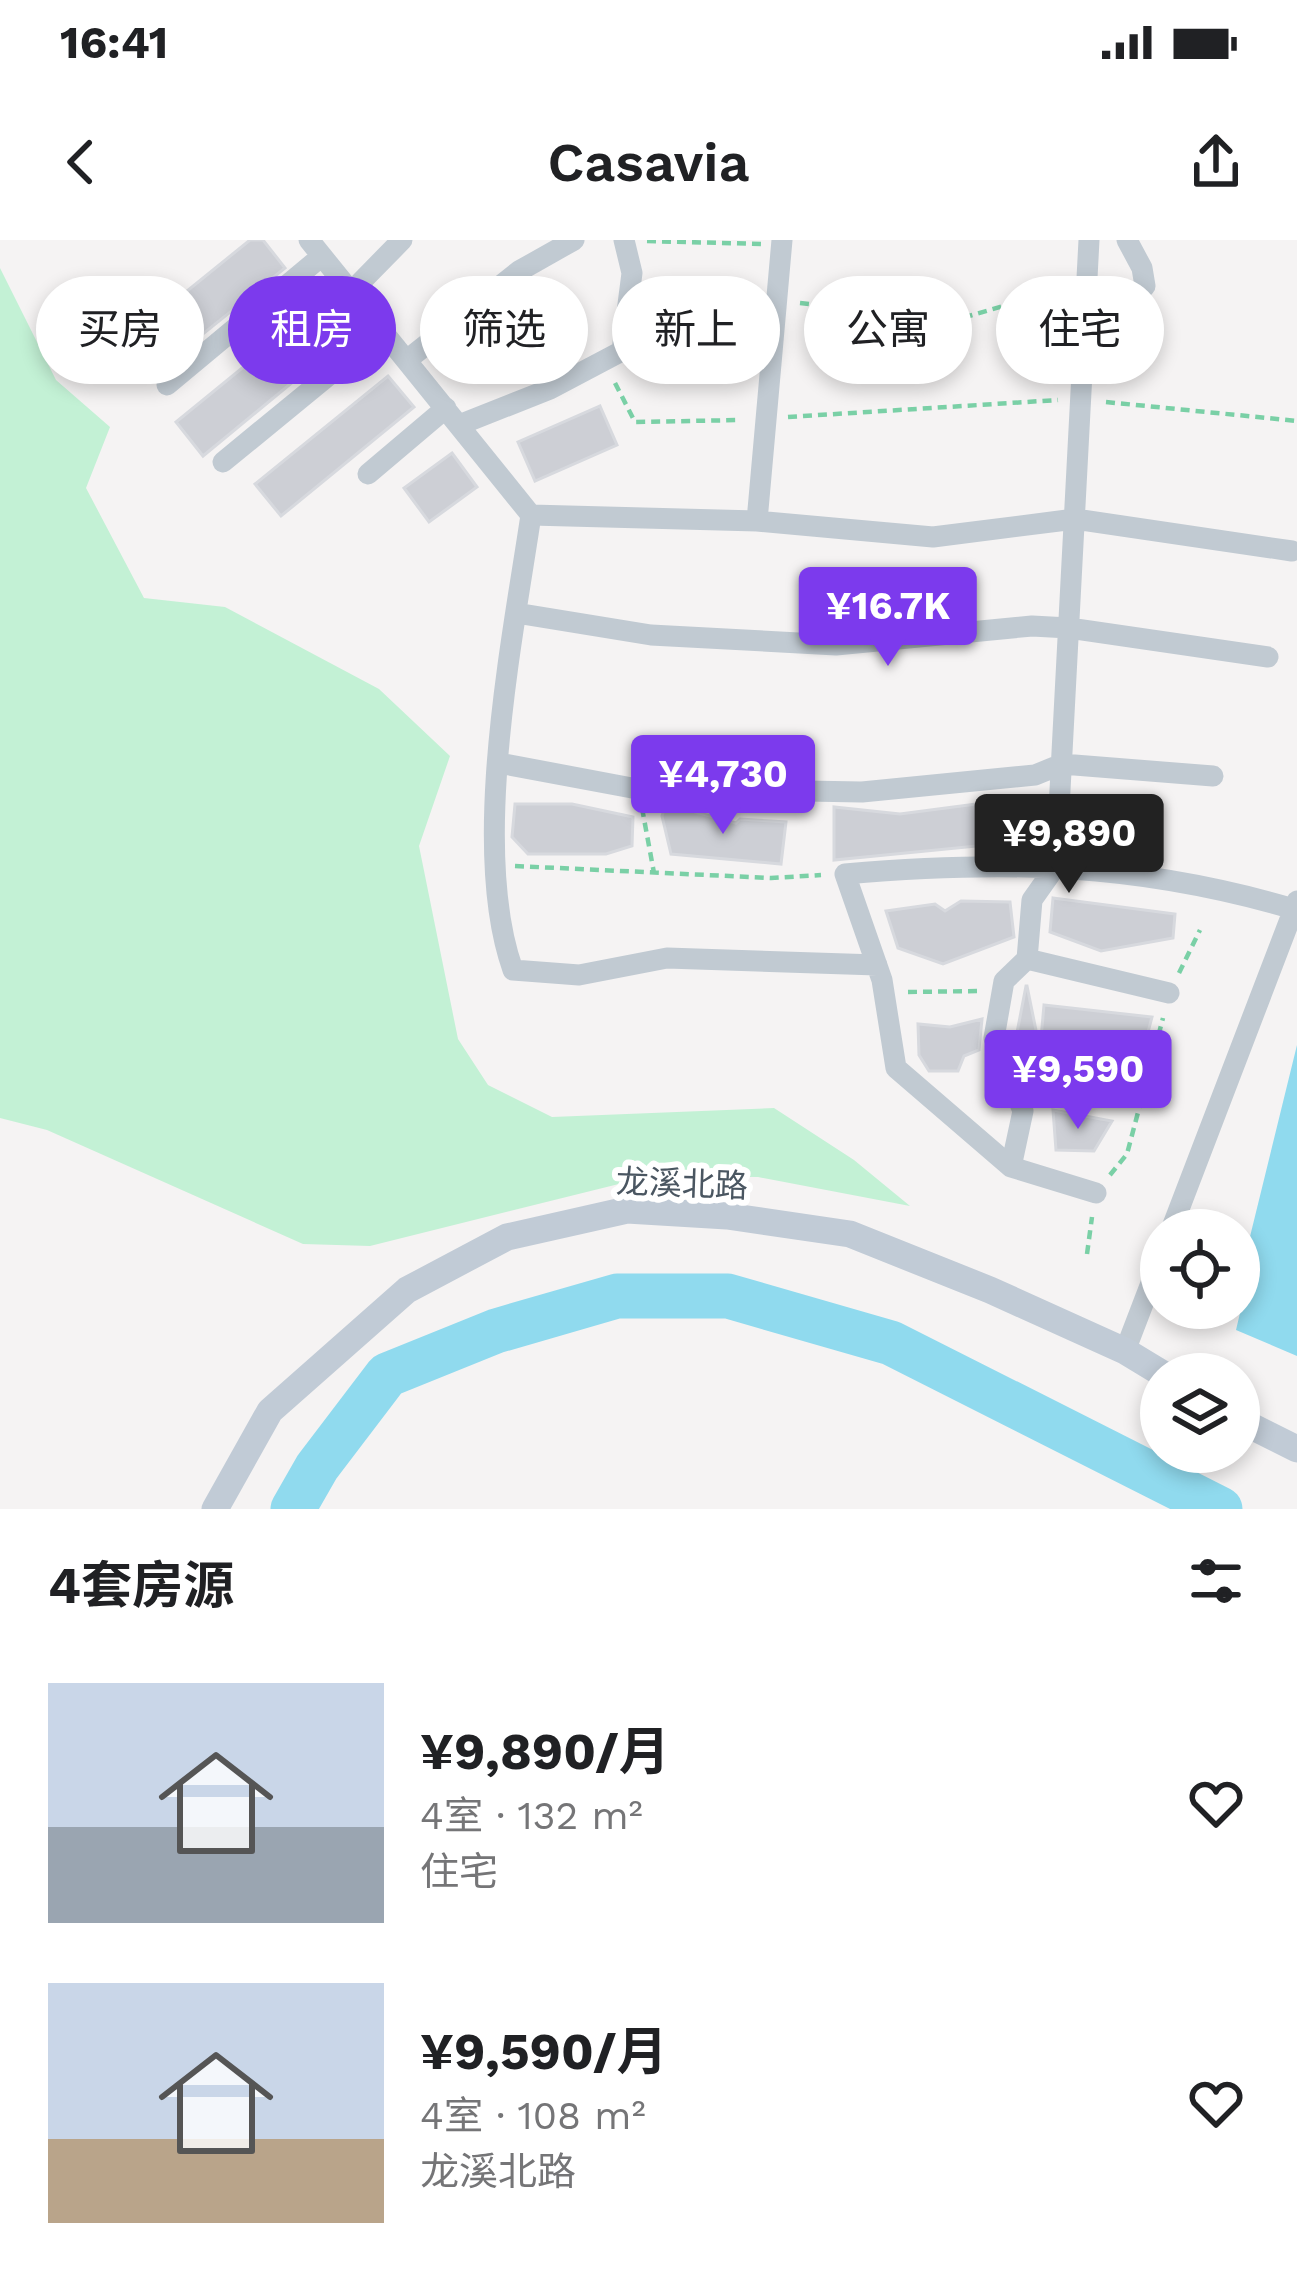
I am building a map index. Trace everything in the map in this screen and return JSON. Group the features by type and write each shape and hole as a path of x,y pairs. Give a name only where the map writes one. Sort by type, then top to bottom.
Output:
{"street":[{"path":"367,276 402,240"},
{"path":"407,359 519,271 574,240"},
{"path":"624,240 632,276"},
{"path":"1087,276 1089,240"},
{"path":"1127,240 1143,276"},
{"path":"779,276 782,243"},
{"path":"167,385 316,248 339,276"},
{"path":"396,345 530,515 499,763 503,942 513,970 579,975 667,958 877,964"},
{"path":"368,474 452,416 550,389 612,356"},
{"path":"223,462 318,384"},
{"path":"757,521 769,384"},
{"path":"1011,1167 1023,1111 994,1038 1004,981 1027,959 1032,900 1057,866 1082,384"},
{"path":"530,515 757,521 933,537 1075,519 1292,551"},
{"path":"516,614 651,635 836,645 1032,626 1070,628 1268,657"},
{"path":"499,763 638,788 862,792 1035,775 1062,764 1213,776"},
{"path":"1096,1193 1011,1167 896,1068 877,964 845,874 1057,866 1208,884 1296,905 1180,1209"},
{"path":"1027,959 1169,993"},
{"name":"龙溪北路","path":"214,1509 270,1411 407,1289 507,1237 627,1210 727,1216 850,1234 1140,1360"},
{"path":"1125,1351 1140,1312"},
{"path":"1260,1430 1297,1449"}],"path":[{"path":"624,240 782,243"},
{"path":"780,302 955,320 996,308"},
{"path":"603,361 635,422 766,419 1081,399 1297,421"},
{"path":"638,788 654,873"},
{"path":"498,865 772,878 845,874"},
{"path":"1087,1254 1096,1193 1127,1154 1169,993 1200,930"},
{"path":"884,996 926,989 1002,992"}],"green space":[{"path":"0,268 36,340 36,384 61,384 110,427 86,488 144,598 225,607 379,689 450,756 419,846 458,1039 488,1085 552,1117 774,1108 854,1160 910,1206 758,1177 651,1176 370,1246 303,1244 47,1130 0,1118"}],"water":[{"path":"1297,1045 1297,1356 1236,1330 1260,1329 1257,1209"}],"building":[{"path":"250,240 263,240 285,268 275,276 228,276 228,314 204,333 204,277"},
{"path":"228,380 228,384 290,384 203,456 176,422"},
{"path":"378,384 395,384 414,407 281,516 255,484"},
{"path":"600,406 617,445 535,481 518,442"},
{"path":"452,453 477,487 429,522 404,488"},
{"path":"1007,800 1008,843 834,860 834,807 900,814"},
{"path":"515,804 572,804 633,817 632,846 606,854 528,854 512,837"},
{"path":"666,804 736,823 740,819 786,822 781,864 671,854 662,816"},
{"path":"1053,898 1175,914 1173,938 1101,951 1050,932"},
{"path":"961,901 1010,902 1014,937 943,964 898,948 886,911 935,904 945,911"},
{"path":"1027,986 1040,1050 1014,1048"},
{"path":"1044,1005 1152,1017 1143,1051 1116,1059 1040,1050"},
{"path":"982,1019 979,1050 964,1056 958,1071 929,1071 919,1055 918,1024 950,1027"},
{"path":"1053,1110 1112,1121 1094,1151 1056,1150"}],"waterway":[{"path":"293,1509 317,1467 387,1375 496,1331 617,1296 728,1296 891,1343 1220,1509"}]}
